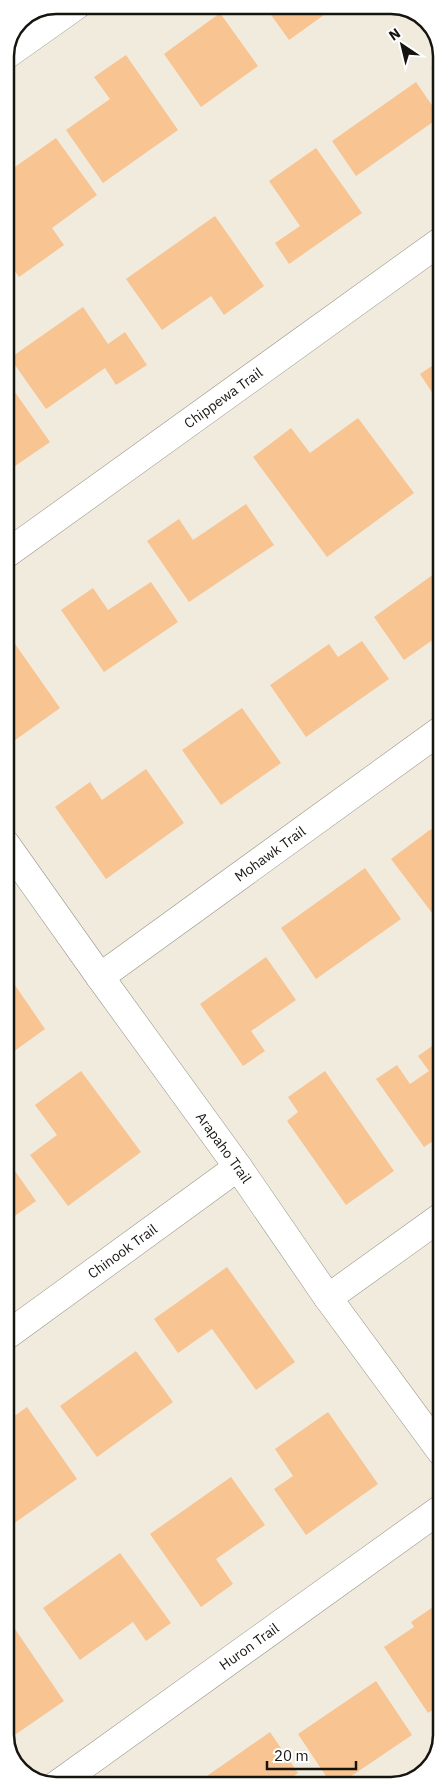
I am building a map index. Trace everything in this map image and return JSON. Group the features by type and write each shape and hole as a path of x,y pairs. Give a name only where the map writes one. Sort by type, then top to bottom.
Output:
{"street":[{"path":"15,49 64,14"},
{"name":"Chippewa Trail","path":"14,549 433,247"},
{"name":"Mohawk Trail","path":"100,977 433,736"},
{"name":"Arapaho Trail","path":"14,858 238,1167 328,1298 433,1441"},
{"name":"Chinook Trail","path":"14,1330 238,1167"},
{"path":"328,1298 433,1222"},
{"name":"Huron Trail","path":"68,1777 433,1514"}],"building":[{"path":"221,14 258,66 201,107 164,54"},
{"path":"270,14 325,14 289,40"},
{"path":"126,55 178,130 103,183 66,130 110,99 94,77"},
{"path":"416,82 433,107 433,122 356,176 332,141"},
{"path":"56,138 97,195 52,228 64,245 19,277 14,270 14,168"},
{"path":"316,148 362,213 289,264 275,243 300,226 269,181"},
{"path":"215,216 264,286 224,315 211,296 162,330 126,279"},
{"path":"83,307 108,344 125,332 147,365 116,385 105,368 46,409 14,364 14,355"},
{"path":"433,365 433,394 420,374"},
{"path":"14,391 50,442 15,466 14,465"},
{"path":"358,418 414,493 327,557 253,457 291,428 310,453"},
{"path":"246,504 274,545 189,602 147,541 179,519 193,540"},
{"path":"433,575 433,640 404,660 374,617"},
{"path":"151,582 178,622 104,672 61,610 93,588 108,610"},
{"path":"362,641 389,679 306,737 270,685 329,644 338,657"},
{"path":"14,642 60,708 14,741"},
{"path":"242,708 281,763 221,805 182,750"},
{"path":"146,769 184,823 106,879 55,807 90,782 102,800"},
{"path":"431,829 433,831 433,914 391,859"},
{"path":"365,868 401,919 316,979 281,928"},
{"path":"266,957 296,1000 251,1031 265,1051 243,1066 200,1004"},
{"path":"14,984 45,1029 14,1051"},
{"path":"433,1045 433,1141 424,1147 376,1079 397,1065 410,1084 429,1071 418,1056"},
{"path":"81,1071 141,1152 68,1206 30,1155 57,1135 35,1105"},
{"path":"325,1071 394,1171 346,1205 287,1121 298,1112 288,1097"},
{"path":"14,1169 36,1201 14,1216"},
{"path":"227,1267 295,1362 256,1390 212,1329 178,1353 154,1319"},
{"path":"136,1351 173,1402 97,1457 60,1406"},
{"path":"27,1407 77,1479 14,1523 14,1416"},
{"path":"328,1412 378,1484 306,1535 274,1489 293,1476 275,1449"},
{"path":"231,1477 265,1525 216,1559 233,1584 201,1607 150,1534"},
{"path":"120,1553 171,1623 146,1641 133,1622 80,1660 43,1608"},
{"path":"433,1607 433,1710 428,1713 384,1647 414,1627 411,1622"},
{"path":"14,1630 64,1701 14,1735 14,1735"},
{"path":"376,1681 412,1735 350,1777 327,1777 298,1734"},
{"path":"270,1732 298,1773 292,1777 205,1777"}]}
